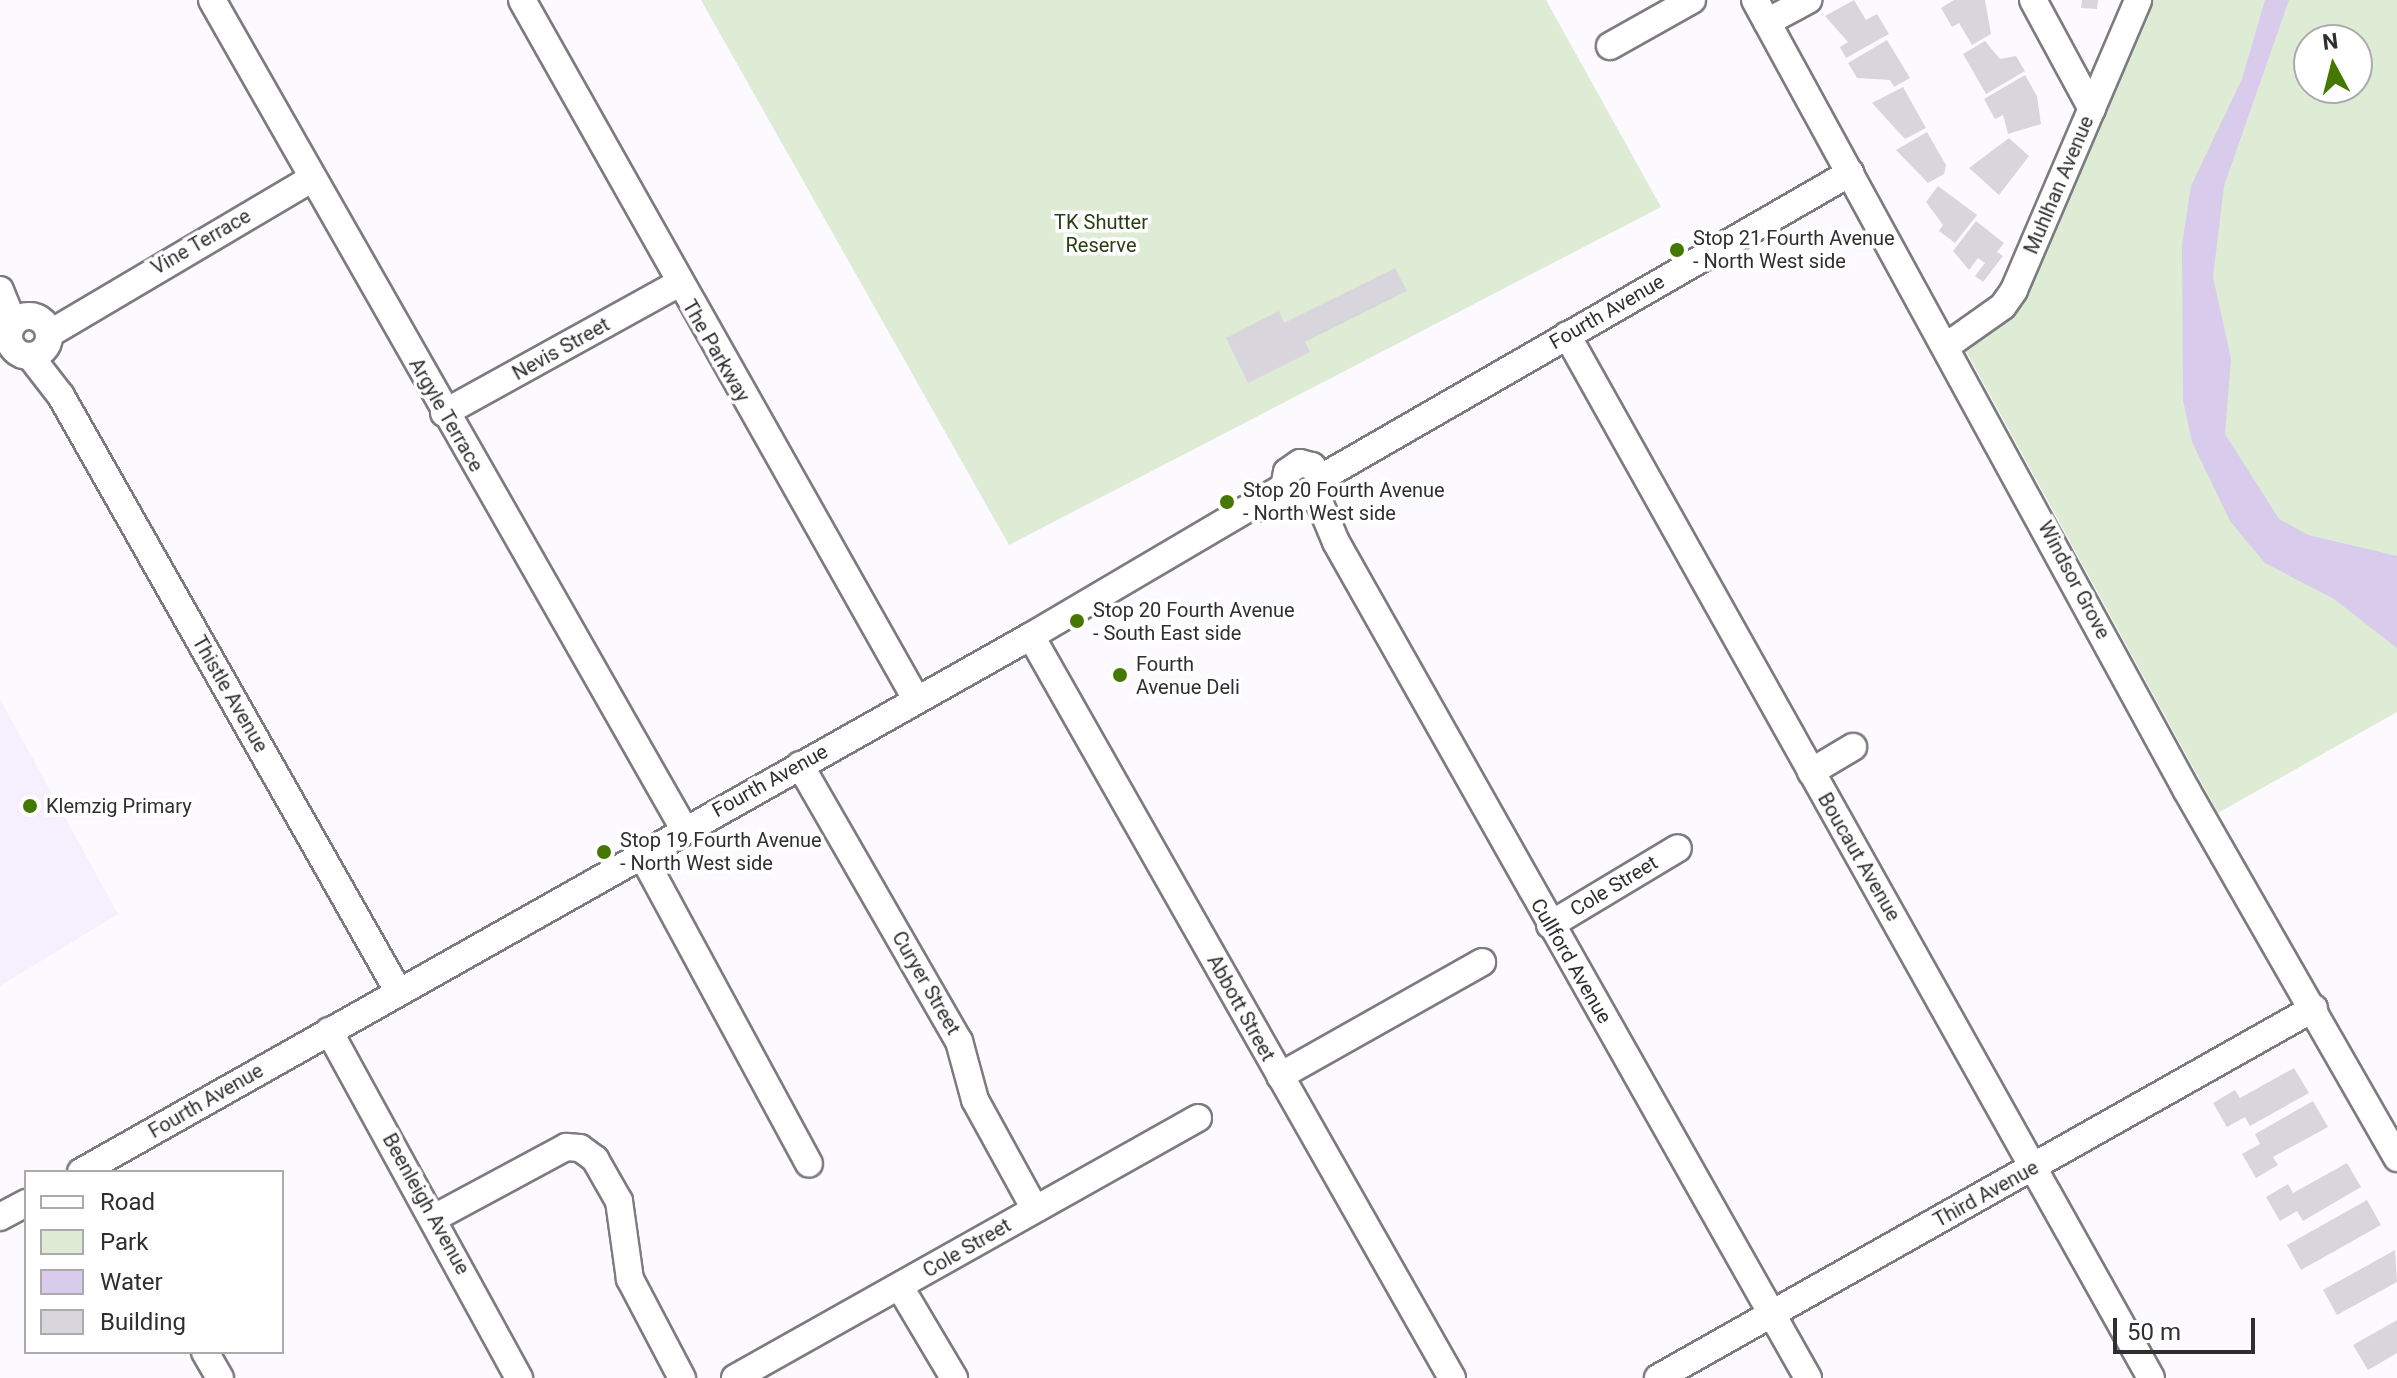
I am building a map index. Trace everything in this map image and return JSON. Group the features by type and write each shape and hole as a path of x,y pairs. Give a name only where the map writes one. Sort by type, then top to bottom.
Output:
{"street":[{"name":"Argyle Terrace","path":"212,0 444,413 684,829"},
{"name":"The Parkway","path":"522,0 678,284 916,699"},
{"path":"1610,46 1692,0"},
{"path":"1761,11 1808,0"},
{"path":"2033,0 2092,109"},
{"name":"Muhlhan Avenue","path":"1948,345 2003,306 2014,290 2138,0"},
{"name":"Windsor Grove","path":"1761,11 1948,345 2187,791 2314,1008 2397,1158"},
{"name":"Fourth Avenue","path":"96,1168 641,853 1251,511 1306,487 1363,449 1850,173"},
{"name":"Vine Terrace","path":"23,339 90,305 311,179"},
{"name":"Nevis Street","path":"444,413 678,284"},
{"name":"Thistle Avenue","path":"2,294 23,339 61,396 398,991"},
{"name":"Boucaut Avenue","path":"1567,335 2151,1378"},
{"name":"Cullford Avenue","path":"1306,487 1550,925 1808,1378"},
{"name":"Abbott Street","path":"1031,636 1452,1378"},
{"path":"1811,772 1853,747"},
{"name":"Curyer Street","path":"800,765 959,1041 975,1100 1035,1209"},
{"name":"Cole Street","path":"1550,925 1678,848"},
{"path":"641,853 809,1164"},
{"path":"1280,1076 1482,962"},
{"name":"Third Avenue","path":"1658,1378 2314,1008"},
{"name":"Beenleigh Avenue","path":"329,1031 436,1217 519,1378"},
{"name":"Cole Street","path":"735,1378 1198,1118"},
{"path":"436,1217 566,1147 580,1148 595,1159 619,1201 633,1287 682,1378"},
{"path":"0,1217 24,1204"},
{"path":"900,1287 954,1378"},
{"path":"206,1354 220,1378"}],"shaded area":[{"name":"Klemzig Primary","path":"0,699 118,914 0,986"}],"green space":[{"name":"TK Shutter Reserve","path":"701,0 1546,0 1661,207 1009,545"},
{"path":"2152,0 2397,0 2397,712 2218,813 1966,351 2020,303"}],"water":[{"path":"2265,0 2289,0 2224,186 2213,277 2231,359 2225,434 2279,519 2308,535 2397,556 2397,648 2334,599 2265,563 2230,521 2192,442 2183,400 2182,245 2191,186 2242,79"}],"building":[{"path":"1854,0 1866,20 1877,14 1889,34 1846,58 1840,47 1848,42 1825,16"},
{"path":"1954,0 1985,0 1991,34 1972,45 1959,23 1952,27 1941,8"},
{"path":"2082,0 2098,0 2097,9 2081,8"},
{"path":"1887,40 1910,78 1894,87 1890,80 1857,78 1848,63"},
{"path":"1985,41 2000,59 2016,56 2025,71 1986,94 1963,54"},
{"path":"2025,75 2037,96 2041,124 2008,134 2003,115 1995,119 1984,99"},
{"path":"1903,87 1926,128 1905,139 1872,103"},
{"path":"1927,132 1946,165 1944,174 1928,183 1896,150"},
{"path":"2009,138 2029,156 1999,195 1969,168"},
{"path":"1938,186 1977,215 1955,243 1939,231 1943,225 1926,202"},
{"path":"1976,221 2004,243 1997,252 2003,256 1983,282 1975,276 1985,263 1978,258 1969,270 1953,251"},
{"path":"1395,268 1407,291 1305,342 1310,352 1248,383 1226,338 1279,311 1284,323"},
{"path":"2294,1068 2309,1093 2250,1126 2245,1117 2227,1127 2213,1103 2235,1090 2240,1098"},
{"path":"2313,1101 2328,1127 2273,1157 2278,1165 2256,1178 2242,1154 2260,1144 2255,1134"},
{"path":"2347,1163 2361,1187 2303,1221 2297,1211 2280,1221 2266,1197 2288,1184 2293,1193"},
{"path":"2367,1200 2381,1225 2301,1270 2287,1245"},
{"path":"2395,1250 2397,1282 2337,1315 2323,1290"},
{"path":"2397,1320 2397,1353 2368,1370 2353,1345"}],"place":[{"name":"Stop 21 Fourth Avenue - North West side","path":"1677,250"},
{"name":"Stop 20 Fourth Avenue - North West side","path":"1227,502"},
{"name":"Stop 20 Fourth Avenue - South East side","path":"1077,621"},
{"name":"Fourth Avenue Deli","path":"1120,675"},
{"name":"Klemzig Primary","path":"30,806"},
{"name":"Stop 19 Fourth Avenue - North West side","path":"604,852"}]}
